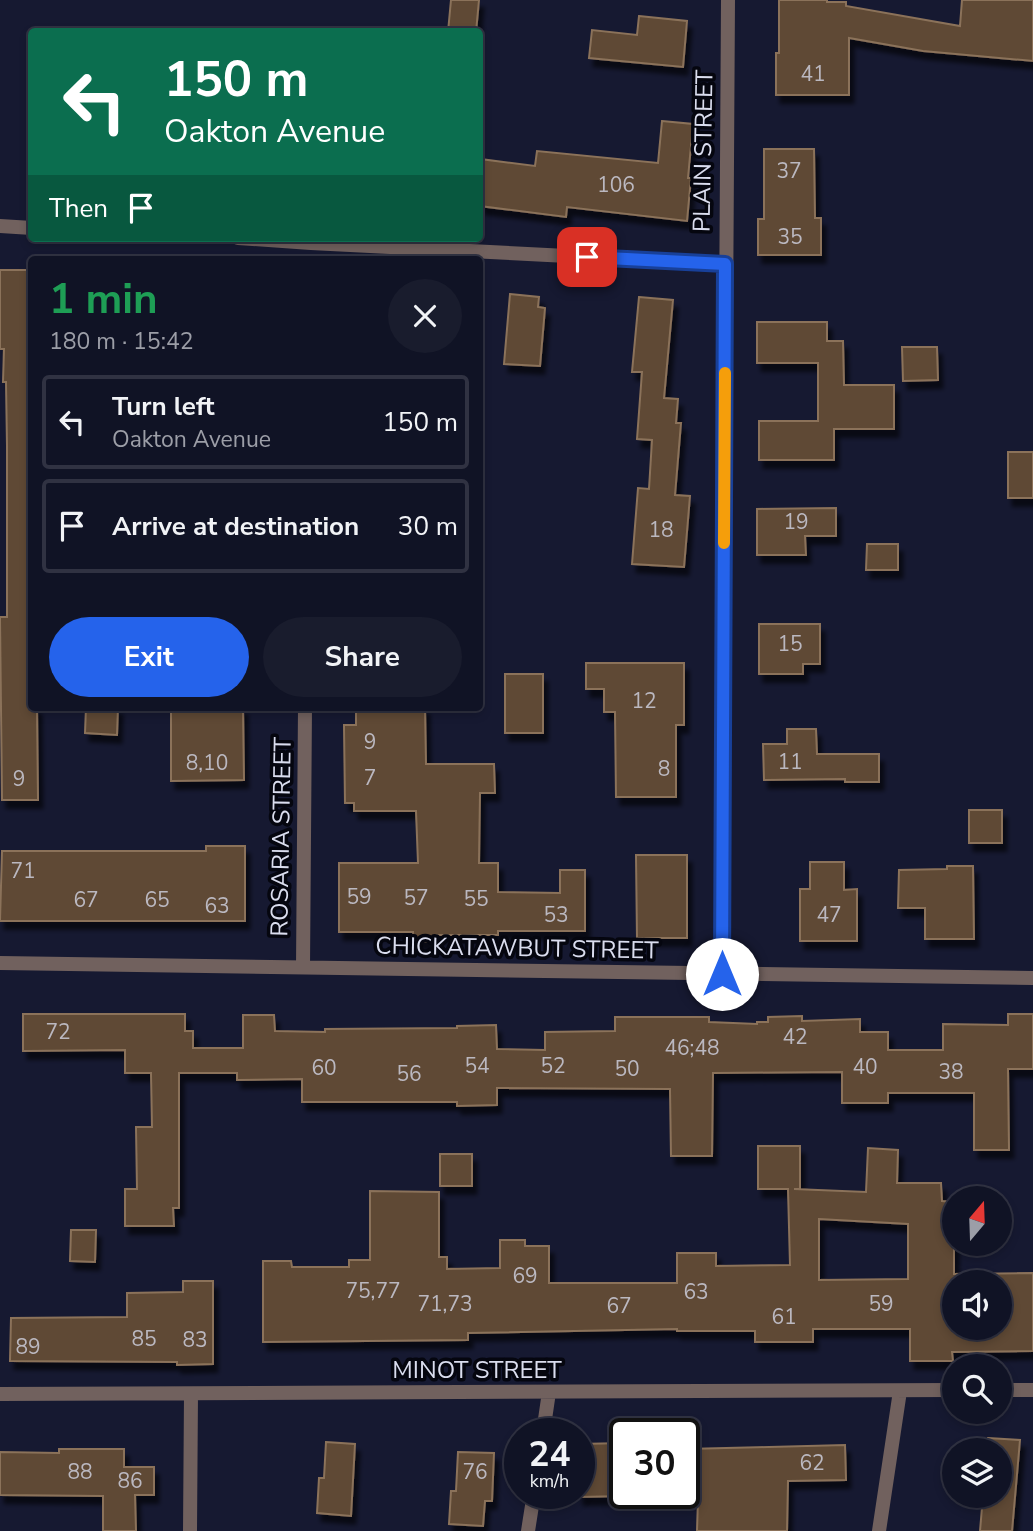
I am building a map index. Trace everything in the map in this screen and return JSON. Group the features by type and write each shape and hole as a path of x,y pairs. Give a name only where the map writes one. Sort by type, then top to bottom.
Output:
{"street":[{"name":"PLAIN STREET","path":"722,974 728,0"},
{"path":"0,226 28,228"},
{"path":"296,242 725,264"},
{"path":"310,243 310,256"},
{"name":"ROSARIA STREET","path":"303,967 306,711"},
{"name":"CHICKATAWBUT STREET","path":"0,962 1033,978"},
{"name":"MINOT STREET","path":"0,1394 942,1390"},
{"path":"1012,1390 1033,1390"},
{"path":"879,1531 900,1391"},
{"path":"546,1418 550,1392"},
{"path":"190,1531 191,1394"},
{"path":"528,1531 531,1509"}],"building":[{"path":"451,0 479,0 476,28 448,28"},
{"path":"779,0 846,2 846,6 960,26 962,0 1033,0 1033,61 923,51 849,38 849,95 776,95"},
{"path":"639,16 687,21 683,67 589,58 592,30 637,35"},
{"path":"662,121 693,124 687,221 567,207 566,217 483,206 483,159 535,166 537,151 658,163"},
{"path":"764,149 814,149 815,218 821,218 821,255 758,255 758,219 764,219"},
{"path":"0,270 28,270 28,711 37,711 38,800 2,800 0,617 7,617 7,446 4,349 0,349"},
{"path":"510,294 539,297 538,307 545,308 540,366 504,364"},
{"path":"639,297 673,300 664,398 678,399 676,423 681,423 675,495 690,496 684,567 632,564 638,488 649,489 652,440 637,439 642,372 632,372"},
{"path":"757,322 827,322 827,341 843,341 844,385 894,385 894,429 834,429 834,460 759,460 759,421 818,421 818,363 757,363"},
{"path":"902,347 937,347 938,380 903,381"},
{"path":"1008,452 1033,452 1033,498 1008,498"},
{"path":"836,508 836,536 805,536 806,555 757,555 757,509"},
{"path":"867,544 898,544 898,570 866,570"},
{"path":"759,624 820,624 820,664 803,664 803,674 759,674"},
{"path":"586,663 684,663 684,725 676,725 676,797 616,797 615,712 604,712 604,689 586,689"},
{"path":"505,674 543,674 543,733 505,733"},
{"path":"86,711 118,711 117,735 85,733"},
{"path":"171,711 243,711 244,780 171,781"},
{"path":"356,711 425,711 426,764 494,764 495,793 480,793 479,863 498,863 498,892 560,893 560,870 585,870 585,931 498,931 498,935 437,935 437,942 413,941 413,932 339,932 339,863 418,863 416,811 354,811 354,803 345,803 344,725 356,725"},
{"path":"787,729 816,729 817,754 879,754 879,782 845,782 845,779 764,780 763,744 787,744"},
{"path":"969,810 1002,810 1002,843 969,843"},
{"path":"206,846 245,846 245,921 0,921 2,851 206,851"},
{"path":"636,855 687,855 687,938 637,938"},
{"path":"810,862 844,862 844,890 857,889 857,941 800,941 800,889 810,889"},
{"path":"947,866 973,866 974,939 925,939 925,908 898,908 899,870 947,869"},
{"path":"23,1014 185,1014 185,1031 193,1031 193,1048 243,1048 243,1015 274,1015 275,1031 325,1032 325,1029 496,1025 497,1049 545,1050 545,1032 615,1031 615,1017 709,1017 709,1022 757,1024 768,1022 768,1017 802,1016 802,1021 860,1019 860,1032 888,1032 888,1050 943,1050 943,1024 1008,1025 1008,1014 1033,1014 1033,1069 1008,1069 1009,1150 974,1150 974,1093 888,1093 888,1103 842,1103 842,1072 713,1073 712,1156 671,1156 670,1089 497,1088 497,1105 457,1106 457,1102 302,1102 302,1079 237,1080 237,1073 179,1073 179,1208 173,1208 174,1226 125,1226 125,1189 137,1189 136,1127 152,1127 151,1073 125,1073 125,1050 23,1051"},
{"path":"758,1146 800,1146 800,1189 794,1189 866,1192 868,1148 898,1150 897,1183 941,1183 942,1256 954,1256 954,1270 942,1270 942,1340 1012,1340 1012,1273 1033,1273 1033,1351 952,1352 942,1354 942,1361 910,1361 910,1329 813,1329 813,1342 755,1342 755,1331 677,1329 468,1333 468,1340 263,1342 263,1261 291,1261 292,1267 349,1267 349,1260 370,1260 370,1191 439,1192 439,1257 447,1257 447,1269 500,1268 500,1240 525,1240 525,1246 549,1246 549,1283 677,1283 677,1253 716,1253 716,1266 790,1265 788,1189 758,1189","holes":["819,1219 908,1224 908,1279 819,1280"]},
{"path":"440,1154 472,1154 472,1186 440,1186"},
{"path":"71,1230 96,1230 95,1262 70,1261"},
{"path":"183,1281 213,1281 213,1364 10,1361 11,1318 127,1317 127,1293 183,1292"},
{"path":"1012,1440 1020,1440 1012,1531 980,1531 982,1508 1012,1508"},
{"path":"326,1442 355,1444 351,1516 317,1513 319,1478 324,1478"},
{"path":"609,1443 609,1496 595,1497 595,1444"},
{"path":"845,1445 846,1480 788,1481 787,1531 697,1531 698,1509 700,1509 700,1449"},
{"path":"59,1449 124,1449 124,1467 154,1467 154,1495 135,1495 136,1531 103,1531 103,1496 0,1495 0,1452 59,1453"},
{"path":"458,1452 494,1453 492,1501 485,1501 483,1526 449,1524 451,1491 456,1491"}],"slow traffic":[{"path":"724,543 725,373"}],"route":[{"path":"587,257 725,264 722,974"}]}
